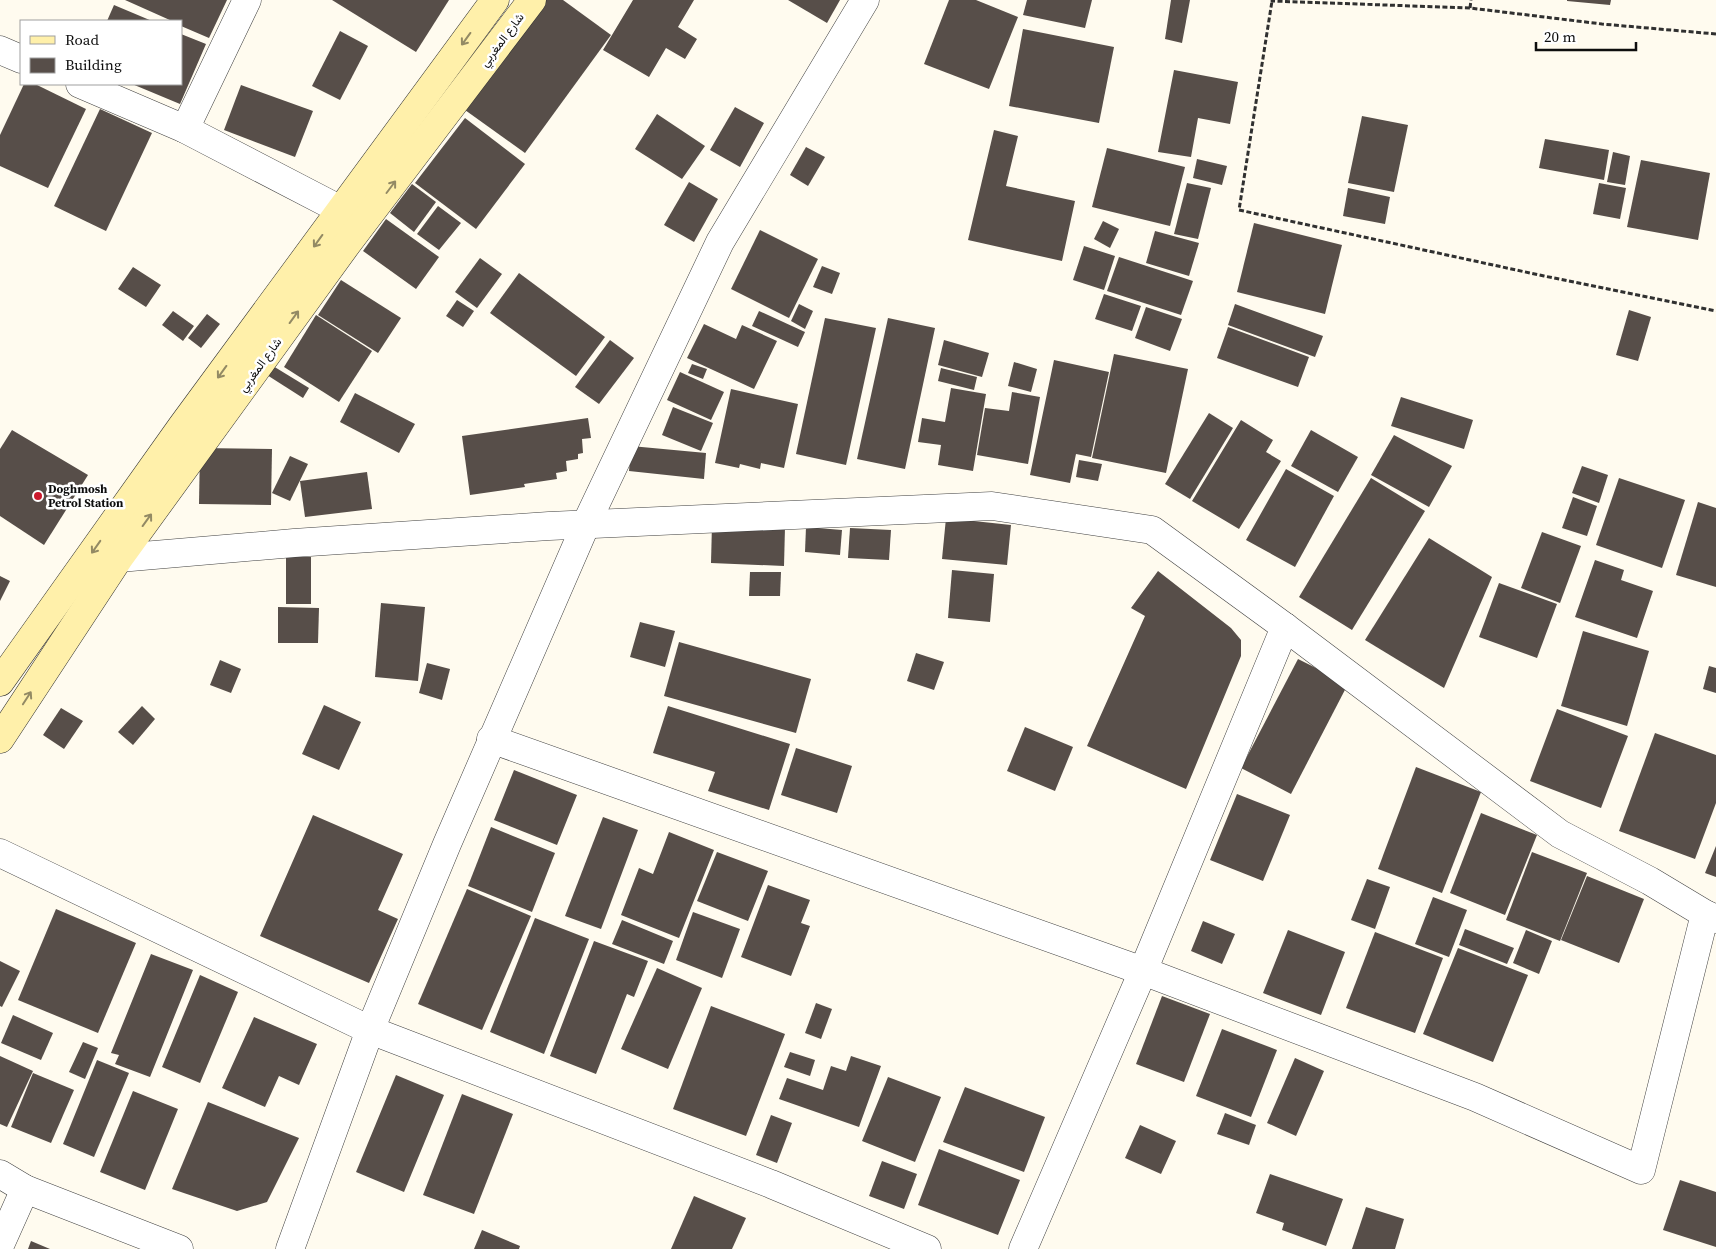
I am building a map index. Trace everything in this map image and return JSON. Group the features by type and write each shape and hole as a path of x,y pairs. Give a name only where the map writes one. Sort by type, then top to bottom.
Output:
{"main road":[{"path":"0,682 176,434 494,0"},
{"name":"شارع المغربي","path":"0,739 119,558 347,244 532,0"}],"street":[{"path":"185,129 248,0"},
{"path":"290,1249 370,1030 492,739 586,524 720,242 865,0"},
{"path":"0,50 20,59"},
{"path":"82,85 185,129 341,210"},
{"path":"119,558 294,543 586,524 992,506 1152,530 1285,627 1560,834 1650,880 1711,916 1641,1170 1475,1097 1143,971 492,739"},
{"path":"1023,1249 1143,971 1285,627"},
{"path":"0,853 370,1030 771,1184 927,1249"},
{"path":"0,1174 24,1188 179,1249"},
{"path":"0,1245 24,1188"}],"path":[{"path":"1470,8 1471,0"},
{"path":"1716,34 1602,24 1470,8 1272,1 1240,210 1716,311"}],"building":[{"path":"125,0 227,0 209,38 182,26 182,20 170,20"},
{"path":"332,0 449,0 416,52"},
{"path":"545,0 563,0 611,35 525,153 465,110"},
{"path":"633,0 694,0 678,27 697,39 685,59 666,48 649,77 603,50"},
{"path":"788,0 840,0 827,23"},
{"path":"949,0 976,0 1018,17 989,89 924,64"},
{"path":"1027,0 1092,0 1085,28 1023,15"},
{"path":"1171,0 1190,0 1182,43 1165,39"},
{"path":"1567,0 1611,0 1610,5"},
{"path":"114,5 150,20 107,20"},
{"path":"1023,29 1114,47 1099,123 1009,106"},
{"path":"340,31 368,46 340,100 312,86"},
{"path":"182,34 206,44 180,104 134,85 182,85"},
{"path":"1174,70 1238,82 1230,124 1198,118 1191,157 1158,152"},
{"path":"24,85 37,85 86,109 48,188 0,166 0,135"},
{"path":"241,85 313,111 295,157 224,130"},
{"path":"735,107 764,123 740,167 710,150"},
{"path":"100,109 152,133 106,231 54,206"},
{"path":"657,114 705,146 682,179 635,149"},
{"path":"1362,116 1408,125 1394,192 1348,183"},
{"path":"465,118 525,164 476,229 415,183"},
{"path":"994,130 1018,136 1006,186 1075,201 1062,261 968,240"},
{"path":"1545,139 1609,150 1604,180 1539,168"},
{"path":"806,147 825,157 808,186 790,175"},
{"path":"1107,148 1185,167 1170,226 1092,207"},
{"path":"1613,152 1630,156 1625,185 1607,182"},
{"path":"1197,159 1227,166 1222,185 1193,178"},
{"path":"1641,160 1710,173 1698,240 1627,227"},
{"path":"689,182 718,199 694,242 664,225"},
{"path":"1187,183 1211,188 1198,239 1174,234"},
{"path":"1599,183 1626,188 1620,219 1593,214"},
{"path":"412,184 436,202 414,232 390,213"},
{"path":"1348,188 1390,197 1385,224 1343,216"},
{"path":"438,206 461,223 439,250 417,234"},
{"path":"386,219 439,257 416,289 363,251"},
{"path":"1103,221 1119,229 1110,248 1094,239"},
{"path":"1254,223 1342,245 1325,314 1237,292"},
{"path":"760,230 818,259 789,318 731,289"},
{"path":"1155,231 1199,243 1189,276 1146,263"},
{"path":"1084,246 1115,256 1104,290 1073,280"},
{"path":"1119,257 1193,281 1181,315 1107,291"},
{"path":"480,258 502,274 477,308 455,292"},
{"path":"822,266 840,273 832,294 813,287"},
{"path":"133,267 161,285 146,307 118,289"},
{"path":"519,273 605,337 576,376 490,313"},
{"path":"341,280 401,318 378,353 318,315"},
{"path":"1104,294 1141,306 1132,331 1095,319"},
{"path":"457,300 474,311 463,327 446,316"},
{"path":"799,304 813,311 805,329 791,321"},
{"path":"1235,304 1323,336 1315,357 1228,325"},
{"path":"1146,307 1182,319 1170,351 1135,338"},
{"path":"1629,310 1651,317 1638,361 1616,355"},
{"path":"173,311 194,326 183,341 162,325"},
{"path":"759,311 805,332 798,347 752,326"},
{"path":"207,314 220,324 201,348 188,338"},
{"path":"316,315 372,351 339,402 284,367"},
{"path":"825,318 876,328 846,465 796,454"},
{"path":"888,318 935,328 905,469 857,459"},
{"path":"704,324 736,339 742,325 777,341 754,389 687,358"},
{"path":"1228,327 1309,357 1298,387 1217,358"},
{"path":"610,340 634,358 599,404 575,387"},
{"path":"944,340 989,353 982,377 938,365"},
{"path":"1114,354 1188,369 1166,473 1092,458"},
{"path":"1054,360 1109,372 1091,457 1076,454 1070,483 1030,475"},
{"path":"1014,362 1037,369 1031,392 1008,386"},
{"path":"692,364 707,369 703,379 688,373"},
{"path":"273,366 309,388 303,398 267,375"},
{"path":"941,368 977,377 974,390 938,381"},
{"path":"680,372 724,392 711,420 667,400"},
{"path":"951,388 986,394 973,471 938,465 941,445 918,442 922,418 945,422"},
{"path":"731,389 798,404 784,468 761,463 760,469 740,464 739,468 715,463"},
{"path":"1012,392 1040,397 1028,464 977,455 985,408 1009,411"},
{"path":"355,393 415,424 399,453 340,422"},
{"path":"1401,397 1473,420 1464,449 1391,426"},
{"path":"673,407 713,423 701,451 662,435"},
{"path":"1209,413 1233,428 1190,499 1165,484"},
{"path":"588,418 591,438 582,439 583,453 578,454 578,459 566,461 567,471 556,473 557,479 524,484 525,487 470,495 462,436"},
{"path":"1241,420 1273,440 1266,452 1281,461 1239,529 1192,501"},
{"name":"Doghmosh Petrol Station","path":"12,430 88,475 44,545 0,516 0,449"},
{"path":"1311,430 1358,457 1338,492 1291,466"},
{"path":"1394,435 1452,466 1429,507 1371,475"},
{"path":"631,446 706,453 704,479 629,471"},
{"path":"200,448 272,449 271,505 199,504"},
{"path":"290,456 308,464 290,501 272,493"},
{"path":"1079,460 1102,464 1098,481 1076,477"},
{"path":"1582,466 1608,475 1599,503 1572,493"},
{"path":"1286,469 1334,496 1295,567 1246,540"},
{"path":"367,472 372,509 305,517 300,481"},
{"path":"1371,478 1425,511 1352,630 1299,597"},
{"path":"1619,478 1685,500 1662,568 1596,545"},
{"path":"1573,497 1597,506 1587,536 1562,528"},
{"path":"1698,502 1716,508 1716,587 1676,575"},
{"path":"946,518 1011,525 1007,565 942,559"},
{"path":"712,524 785,527 784,566 711,563"},
{"path":"806,527 842,530 840,555 805,552"},
{"path":"850,528 891,530 889,560 848,558"},
{"path":"1542,532 1581,546 1560,603 1521,588"},
{"path":"1429,538 1492,577 1444,688 1365,640"},
{"path":"286,557 311,557 311,604 286,604"},
{"path":"1595,560 1624,570 1621,580 1653,591 1637,638 1575,617"},
{"path":"952,570 994,574 990,622 948,618"},
{"path":"1158,571 1231,628 1241,640 1241,656 1186,789 1087,746 1145,616 1131,608"},
{"path":"750,572 781,572 780,596 749,596"},
{"path":"0,576 10,581 0,601"},
{"path":"1499,583 1557,604 1537,658 1479,637"},
{"path":"381,603 425,607 418,681 375,677"},
{"path":"278,607 319,608 318,643 278,643"},
{"path":"640,622 675,631 665,667 630,657"},
{"path":"1583,631 1649,651 1627,726 1561,706"},
{"path":"679,642 811,679 796,733 664,696"},
{"path":"916,653 944,662 934,690 907,681"},
{"path":"1298,659 1348,684 1291,794 1241,768"},
{"path":"220,660 241,669 231,693 210,685"},
{"path":"427,663 450,669 442,700 419,693"},
{"path":"1709,666 1716,668 1716,693 1703,689"},
{"path":"324,705 361,722 339,770 302,754"},
{"path":"142,706 155,719 133,745 118,732"},
{"path":"668,706 790,744 769,810 708,791 715,772 653,753"},
{"path":"61,708 83,721 64,749 43,735"},
{"path":"1557,709 1628,736 1601,808 1530,781"},
{"path":"1025,727 1073,747 1055,791 1007,771"},
{"path":"1655,733 1716,755 1716,803 1695,859 1619,831"},
{"path":"796,748 852,766 837,813 781,795"},
{"path":"1416,767 1481,792 1442,893 1378,869"},
{"path":"514,770 577,795 557,845 494,820"},
{"path":"1237,794 1290,815 1263,881 1210,860"},
{"path":"1481,813 1537,835 1505,915 1450,893"},
{"path":"313,815 403,854 378,910 398,919 369,983 260,936"},
{"path":"603,817 638,830 601,929 565,916"},
{"path":"491,827 555,853 532,912 468,886"},
{"path":"669,832 714,850 679,938 621,915 639,868 653,874"},
{"path":"1716,846 1716,877 1705,873"},
{"path":"717,852 768,871 748,921 697,901"},
{"path":"1532,852 1587,873 1560,941 1506,920"},
{"path":"1587,876 1644,899 1619,963 1561,940"},
{"path":"1367,879 1390,887 1375,929 1351,920"},
{"path":"768,885 810,900 801,923 810,926 791,976 741,957"},
{"path":"467,889 531,916 482,1030 418,1004"},
{"path":"1433,897 1467,910 1449,957 1415,944"},
{"path":"56,909 136,943 98,1033 18,1000"},
{"path":"693,912 740,929 722,978 676,960"},
{"path":"535,918 589,939 544,1054 490,1032"},
{"path":"622,920 673,941 664,964 612,944"},
{"path":"1203,921 1235,934 1222,964 1191,951"},
{"path":"1465,929 1514,948 1507,964 1459,945"},
{"path":"1288,930 1345,952 1321,1015 1263,993"},
{"path":"1526,930 1552,941 1539,974 1513,963"},
{"path":"1375,932 1443,958 1415,1033 1346,1008"},
{"path":"594,941 648,961 634,997 627,994 596,1074 550,1056"},
{"path":"1458,948 1528,975 1493,1062 1423,1034"},
{"path":"151,954 193,970 150,1077 115,1064 119,1055 111,1053"},
{"path":"0,961 20,971 2,1007 0,1006"},
{"path":"657,968 702,988 668,1069 621,1049"},
{"path":"200,975 238,992 200,1083 162,1067"},
{"path":"1162,996 1210,1014 1184,1082 1136,1064"},
{"path":"816,1003 832,1009 821,1039 805,1033"},
{"path":"711,1006 785,1034 746,1136 673,1109"},
{"path":"13,1015 53,1033 41,1060 1,1043"},
{"path":"254,1017 317,1044 299,1085 279,1076 265,1107 222,1088"},
{"path":"1222,1029 1277,1050 1251,1117 1196,1096"},
{"path":"83,1042 98,1048 85,1079 69,1072"},
{"path":"790,1052 815,1060 810,1076 784,1067"},
{"path":"0,1056 33,1071 7,1127 0,1124"},
{"path":"851,1056 881,1066 859,1127 779,1099 787,1078 823,1090 831,1066 846,1071"},
{"path":"1295,1058 1324,1071 1296,1136 1267,1123"},
{"path":"97,1060 129,1073 94,1157 63,1144"},
{"path":"33,1073 74,1090 51,1143 11,1127"},
{"path":"396,1075 444,1095 404,1192 356,1172"},
{"path":"888,1077 941,1097 915,1162 862,1141"},
{"path":"965,1087 1045,1117 1024,1172 943,1142"},
{"path":"133,1091 178,1109 145,1190 100,1172"},
{"path":"462,1094 513,1114 474,1214 423,1195"},
{"path":"208,1102 299,1138 267,1202 237,1211 172,1189"},
{"path":"1225,1113 1256,1125 1249,1145 1217,1134"},
{"path":"771,1115 792,1123 777,1163 756,1155"},
{"path":"1140,1125 1176,1141 1161,1174 1125,1158"},
{"path":"939,1149 1020,1180 998,1235 918,1205"},
{"path":"882,1161 917,1174 904,1209 869,1196"},
{"path":"1270,1174 1343,1199 1326,1246 1282,1230 1284,1223 1256,1213"},
{"path":"1680,1180 1716,1192 1716,1247 1663,1230"},
{"path":"694,1196 746,1218 732,1249 671,1249"},
{"path":"1366,1207 1404,1219 1395,1249 1352,1249"},
{"path":"482,1230 520,1246 519,1249 474,1249"},
{"path":"31,1241 50,1249 28,1249"}],"place":[{"name":"Doghmosh Petrol Station","path":"38,496"}]}
